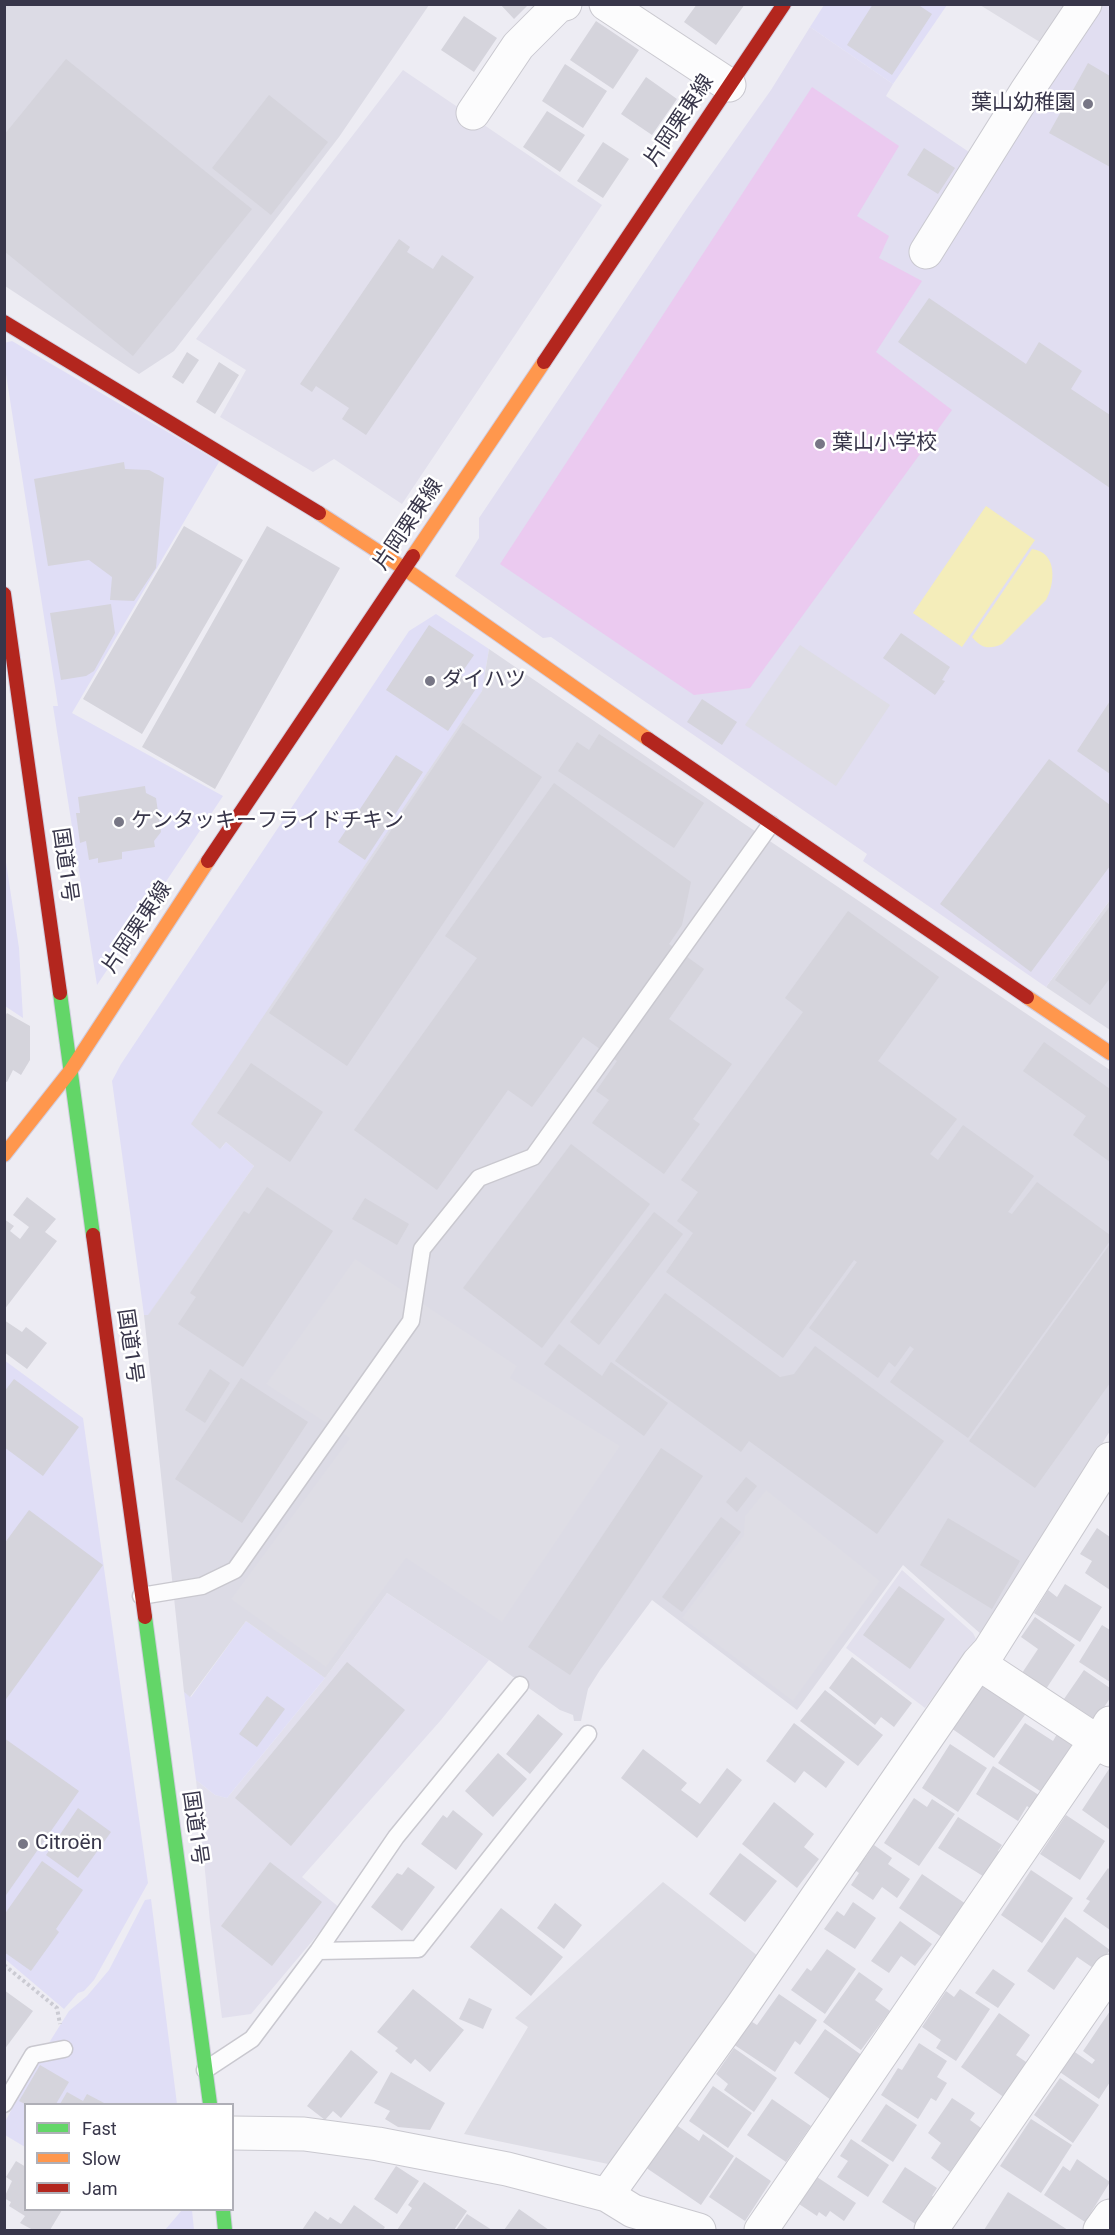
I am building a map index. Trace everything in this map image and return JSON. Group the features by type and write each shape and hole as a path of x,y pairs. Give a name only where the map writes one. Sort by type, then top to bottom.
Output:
{"main road":[{"name":"片岡栗東線","path":"4,1155 71,1070 124,987 784,4"},
{"path":"4,322 335,523 405,569 679,762 1110,1053"},
{"name":"国道1号","path":"4,594 71,1070 210,2103"},
{"path":"223,2211 225,2230"}],"street":[{"path":"473,113 519,45 558,6 565,4"},
{"path":"606,4 729,86"},
{"path":"926,252 1026,92 1085,4"},
{"path":"607,2195 740,2009 978,1663 989,1651 1110,1459"},
{"path":"761,2230 1087,1753 1106,1738 978,1663"},
{"path":"931,2230 1110,1971"},
{"path":"234,2133 304,2134 378,2144 507,2169 607,2195 633,2211 699,2230"},
{"path":"1100,2230 1110,2216"}],"lane":[{"path":"141,1596 202,1586 235,1570 411,1321 422,1249 479,1178 533,1157 771,824"},
{"path":"205,2070 252,2039 318,1951 396,1837 520,1685"},
{"path":"318,1951 418,1949 588,1734"},
{"path":"4,2104 33,2055 64,2049"}],"path":[{"path":"4,1965 57,2008 64,2049"}],"shaded area":[{"path":"4,5 429,5 339,137 174,351 139,374 5,286"},
{"path":"824,5 947,5 893,84 810,27"},
{"path":"980,5 1070,5 1043,44"},
{"name":"葉山小学校","path":"1098,5 1110,5 1110,900 1046,987 863,861 867,854 551,637 543,638 455,576 479,538 479,518 688,207 771,90 810,27 893,84 886,96 969,152"},
{"path":"403,70 602,205 402,504 334,459 313,472 220,417 246,370 196,339"},
{"path":"812,87 899,146 857,216 889,236 879,258 922,281 876,352 952,410 750,688 694,695 500,564"},
{"path":"12,341 219,462 72,713 223,796 97,985 53,706 58,706 5,368 4,343"},
{"path":"986,506 1035,540 962,647 913,613"},
{"path":"1032,549 1040,551 1050,562 1052,578 1046,600 1002,644 993,647 982,646 972,637"},
{"path":"436,614 489,649 482,691 221,1149 226,1142 254,1166 148,1316 144,1315 112,1081 121,1064 409,631"},
{"path":"800,645 890,705 836,786 745,725"},
{"path":"489,649 1110,1070 1110,1431 982,1635 903,1565 797,1710 652,1600 588,1689 581,1721 574,1721 573,1715 560,1710 387,1593 325,1678 246,1621 190,1697 184,1692 144,1315 148,1315 254,1166 226,1142 220,1149 191,1124 482,691"},
{"path":"4,849 19,948 23,1018 5,1006"},
{"path":"1110,900 1110,1030 1046,987"},
{"path":"355,1259 517,1366 510,1378 620,1446 502,1622 406,1558 326,1667 231,1599 350,1438 266,1384"},
{"path":"4,1360 83,1418 148,1883 94,1980 64,2009 5,1959"},
{"path":"766,1490 880,1581 793,1701 682,1618 744,1535 745,1516"},
{"path":"902,1570 973,1633 976,1639 925,1708 846,1648"},
{"path":"387,1593 489,1660 441,1720 302,1877 340,1908 251,2014 222,2018 196,1780 215,1795 227,1798 325,1678"},
{"path":"246,1621 325,1678 227,1798 215,1795 196,1780 184,1692 191,1697"},
{"path":"663,1882 758,1956 613,2165 464,2134 528,2027 515,2018"},
{"path":"151,1899 177,2103 24,2103 24,2146 5,2135 5,2122 35,2065 69,2011 87,1996 109,1970 145,1900"},
{"path":"181,2211 192,2211 194,2230 165,2230"}],"building":[{"path":"500,4 529,4 514,19"},
{"path":"697,4 745,4 716,45 684,22"},
{"path":"873,4 917,4 932,14 892,75 847,45"},
{"path":"464,16 497,38 474,72 441,50"},
{"path":"596,21 639,50 613,89 570,60"},
{"path":"66,59 252,209 133,356 4,251 4,135"},
{"name":"葉山幼稚園","path":"1088,63 1110,76 1110,167 1049,133"},
{"path":"565,64 607,91 583,128 542,101"},
{"path":"646,77 677,99 652,135 621,114"},
{"path":"269,95 328,142 271,215 212,168"},
{"path":"547,111 585,135 560,172 523,147"},
{"path":"603,142 629,159 603,198 577,181"},
{"path":"924,148 955,168 938,194 907,175"},
{"path":"399,239 410,247 407,252 433,269 442,255 474,277 366,435 342,419 349,408 316,386 312,392 300,384"},
{"path":"929,298 1026,364 1039,342 1082,371 1071,389 1110,415 1110,488 898,342"},
{"path":"187,352 199,360 183,384 172,377"},
{"path":"219,362 239,375 215,414 196,402"},
{"path":"124,462 125,469 149,470 164,478 156,568 134,601 110,600 112,577 89,560 48,566 34,479"},
{"path":"184,526 243,560 142,734 83,699"},
{"path":"267,526 340,568 215,789 142,747"},
{"path":"111,604 115,633 94,671 86,676 61,680 50,613"},
{"name":"ダイハツ","path":"429,625 474,655 460,675 477,687 448,731 386,690"},
{"path":"901,633 950,667 942,680 945,681 935,695 883,658"},
{"path":"702,699 737,722 722,745 687,722"},
{"path":"1110,701 1110,774 1077,751"},
{"path":"463,723 542,777 347,1066 269,1013"},
{"path":"599,734 704,803 674,848 558,771 577,742 589,750"},
{"path":"396,755 423,772 365,860 338,842"},
{"path":"1049,759 1110,805 1110,866 1031,972 940,904"},
{"path":"554,783 691,882 682,925 669,944 704,969 669,1019 732,1064 693,1119 700,1124 664,1174 592,1123 609,1100 596,1091 617,1061 583,1037 532,1107 508,1090 437,1190 354,1130 477,958 445,936"},
{"name":"ケンタッキーフライドチキン","path":"145,786 146,793 156,798 161,832 154,841 155,847 122,852 122,859 98,863 98,858 89,860 86,841 80,843 76,813 80,813 78,797"},
{"path":"1110,906 1110,978 1090,1005 1055,980"},
{"path":"848,911 939,977 878,1061 957,1119 930,1154 938,1160 963,1125 1034,1176 1008,1212 1012,1214 1037,1182 1110,1235 1110,1241 968,1438 890,1382 914,1349 910,1346 895,1367 889,1362 878,1378 809,1328 857,1262 854,1260 783,1358 666,1272 693,1233 677,1221 698,1192 681,1180 803,1012 785,998"},
{"path":"7,1013 30,1026 30,1060 21,1075 13,1070 7,1082 4,1081 4,1018"},
{"path":"1044,1042 1110,1089 1110,1162 1073,1135 1086,1116 1023,1071"},
{"path":"251,1063 323,1112 290,1162 217,1113"},
{"path":"571,1144 650,1204 542,1348 463,1288"},
{"path":"267,1187 333,1231 243,1367 178,1324 196,1297 190,1293 244,1211 249,1214"},
{"path":"27,1197 56,1219 45,1232 57,1241 4,1310 4,1219 14,1226 10,1231 20,1239 29,1227 13,1215"},
{"path":"365,1198 409,1224 397,1245 352,1219"},
{"path":"654,1212 683,1234 599,1345 570,1322"},
{"path":"1110,1244 1110,1383 1035,1488 969,1441"},
{"path":"665,1293 780,1377 794,1374 815,1346 944,1441 877,1534 749,1441 741,1452 615,1361"},
{"path":"4,1320 22,1332 26,1327 47,1343 27,1369 4,1352"},
{"path":"559,1344 602,1376 611,1362 668,1403 644,1436 544,1364"},
{"path":"210,1369 230,1383 205,1423 185,1410"},
{"path":"241,1378 308,1422 242,1523 175,1479"},
{"path":"14,1379 79,1427 43,1476 4,1447 4,1392"},
{"path":"661,1448 703,1476 570,1675 528,1647"},
{"path":"746,1477 757,1486 737,1512 726,1502"},
{"path":"29,1510 103,1565 4,1702 4,1544"},
{"path":"721,1517 741,1532 682,1612 662,1597"},
{"path":"948,1518 1020,1561 992,1609 920,1565"},
{"path":"1097,1528 1110,1537 1110,1590 1085,1573 1092,1561 1080,1554"},
{"path":"1065,1584 1102,1607 1080,1642 1034,1613 1048,1590 1057,1597"},
{"path":"899,1586 945,1619 910,1669 863,1635"},
{"path":"1035,1617 1075,1645 1046,1689 1022,1673 1038,1649 1021,1637"},
{"path":"1102,1625 1110,1630 1110,1682 1079,1662"},
{"path":"852,1657 912,1703 894,1727 881,1717 875,1725 829,1688"},
{"path":"347,1662 405,1710 291,1846 235,1798"},
{"path":"1084,1670 1110,1688 1110,1698 1096,1720 1064,1699"},
{"path":"983,1681 1027,1712 994,1758 951,1728"},
{"path":"825,1690 883,1735 858,1766 800,1721"},
{"path":"267,1696 285,1709 257,1747 239,1734"},
{"path":"538,1714 563,1734 530,1774 506,1754"},
{"path":"794,1723 845,1762 826,1788 804,1771 795,1783 766,1761"},
{"path":"1025,1723 1053,1741 1057,1734 1075,1746 1043,1793 998,1763"},
{"name":"Citroën","path":"4,1738 79,1791 4,1898"},
{"path":"950,1744 987,1768 958,1812 922,1788"},
{"path":"643,1749 687,1783 681,1790 700,1804 727,1768 742,1780 697,1838 621,1778"},
{"path":"498,1753 527,1779 493,1817 465,1791"},
{"path":"993,1766 1042,1797 1033,1811 1027,1806 1018,1821 976,1794"},
{"path":"1110,1770 1110,1830 1082,1810"},
{"path":"914,1798 927,1807 932,1799 955,1814 919,1866 884,1843"},
{"path":"774,1802 814,1834 804,1847 819,1859 797,1888 742,1844"},
{"path":"78,1808 111,1832 78,1878 46,1855"},
{"path":"453,1810 483,1834 456,1870 421,1844 443,1815 447,1818"},
{"path":"1066,1815 1105,1841 1080,1880 1040,1854"},
{"path":"958,1817 1002,1845 998,1851 1002,1853 986,1878 938,1848"},
{"path":"874,1845 892,1858 888,1864 910,1879 897,1898 882,1887 873,1900 851,1885 859,1873 852,1868 861,1855 865,1858"},
{"path":"740,1853 777,1881 745,1922 709,1894"},
{"path":"42,1861 83,1890 56,1929 59,1932 31,1971 4,1952 4,1915"},
{"path":"270,1862 322,1902 272,1966 221,1926"},
{"path":"408,1867 435,1887 402,1931 371,1907 397,1873 402,1875"},
{"path":"1108,1868 1110,1870 1110,1930 1083,1911 1090,1901 1086,1899"},
{"path":"1031,1870 1073,1898 1042,1943 1001,1915"},
{"path":"922,1874 966,1904 943,1938 899,1908"},
{"path":"853,1902 876,1918 855,1949 824,1929 837,1911 844,1916"},
{"path":"555,1903 582,1925 564,1949 537,1928"},
{"path":"501,1908 563,1957 531,1996 470,1947"},
{"path":"1065,1917 1110,1950 1096,1970 1077,1957 1054,1990 1027,1971"},
{"path":"900,1921 932,1944 915,1966 901,1956 889,1973 871,1961"},
{"path":"827,1949 856,1969 825,2014 791,1990 807,1968 811,1971"},
{"path":"993,1969 1015,1984 998,2008 975,1993"},
{"path":"859,1972 883,1989 875,2000 890,2011 861,2050 823,2022"},
{"path":"413,1989 464,2030 430,2072 415,2059 411,2064 395,2051 398,2048 377,2032"},
{"path":"960,1989 990,2009 956,2061 936,2048 941,2040 922,2027 946,1991 954,1997"},
{"path":"4,1990 33,2011 4,2050"},
{"path":"779,1994 817,2020 800,2045 795,2041 775,2072 730,2042 746,2018 757,2025"},
{"path":"469,1998 492,2009 483,2029 459,2019"},
{"path":"1110,2011 1110,2082 1099,2099 1054,2068 1069,2048 1092,2064 1095,2060 1083,2051"},
{"path":"999,2013 1030,2035 1016,2055 1029,2064 1005,2098 961,2067"},
{"path":"825,2029 863,2056 831,2100 794,2073"},
{"path":"919,2043 947,2061 937,2077 947,2083 936,2101 931,2098 918,2119 881,2095 898,2068 902,2070"},
{"path":"734,2048 777,2078 754,2112 724,2090 728,2084 716,2074"},
{"path":"351,2050 378,2072 341,2118 333,2111 325,2120 307,2106"},
{"path":"40,2065 69,2082 57,2103 24,2104 19,2101"},
{"path":"391,2072 445,2103 430,2130 398,2127 385,2119 390,2111 374,2103"},
{"path":"1060,2078 1099,2105 1073,2143 1034,2115"},
{"path":"713,2086 752,2113 728,2148 689,2121"},
{"path":"67,2092 83,2101 87,2094 104,2103 61,2103"},
{"path":"952,2098 975,2113 970,2120 981,2128 950,2172 931,2158 941,2143 928,2133"},
{"path":"772,2099 811,2126 786,2162 747,2135"},
{"path":"886,2104 917,2125 893,2162 861,2141"},
{"path":"1031,2119 1072,2145 1041,2193 1000,2166"},
{"path":"675,2124 699,2141 703,2134 734,2156 701,2205 645,2167"},
{"path":"851,2139 889,2165 868,2197 837,2177 848,2161 840,2156"},
{"path":"736,2157 771,2181 745,2221 709,2197"},
{"path":"1077,2159 1110,2182 1085,2222 1044,2195 1063,2166 1070,2171"},
{"path":"16,2161 24,2166 24,2211 61,2211 50,2230 33,2230 20,2223 25,2216 9,2206 11,2202 4,2198 12,2181 6,2177"},
{"path":"396,2166 419,2181 397,2214 374,2199"},
{"path":"905,2167 937,2188 932,2196 935,2197 917,2225 882,2202"},
{"path":"814,2175 856,2203 844,2221 830,2211 826,2217 819,2212 817,2216 796,2202"},
{"path":"424,2182 467,2211 454,2230 397,2230 412,2208 408,2205"},
{"path":"1008,2192 1068,2230 984,2230"},
{"path":"354,2205 385,2227 383,2230 302,2230 315,2211 328,2220 330,2217 341,2224"},
{"path":"519,2209 549,2230 504,2230"},
{"path":"467,2214 492,2230 456,2230"}],"traffic: fast":[{"path":"60,993 93,1235"},
{"path":"145,1617 210,2103"},
{"path":"223,2211 225,2230"}],"traffic: slow":[{"path":"413,556 544,362"},
{"path":"319,513 405,569 648,739"},
{"path":"71,1070 208,861"},
{"path":"1027,997 1110,1053"},
{"path":"4,1155 71,1070"}],"traffic: jam":[{"path":"544,362 784,4"},
{"path":"4,322 319,513"},
{"path":"208,861 413,556"},
{"path":"4,594 60,993"},
{"path":"648,739 1027,997"},
{"path":"93,1235 145,1617"}],"place":[{"name":"葉山幼稚園","path":"1088,104"},
{"name":"葉山小学校","path":"820,444"},
{"name":"ダイハツ","path":"430,681"},
{"name":"ケンタッキーフライドチキン","path":"119,822"},
{"name":"Citroën","path":"23,1844"}]}
